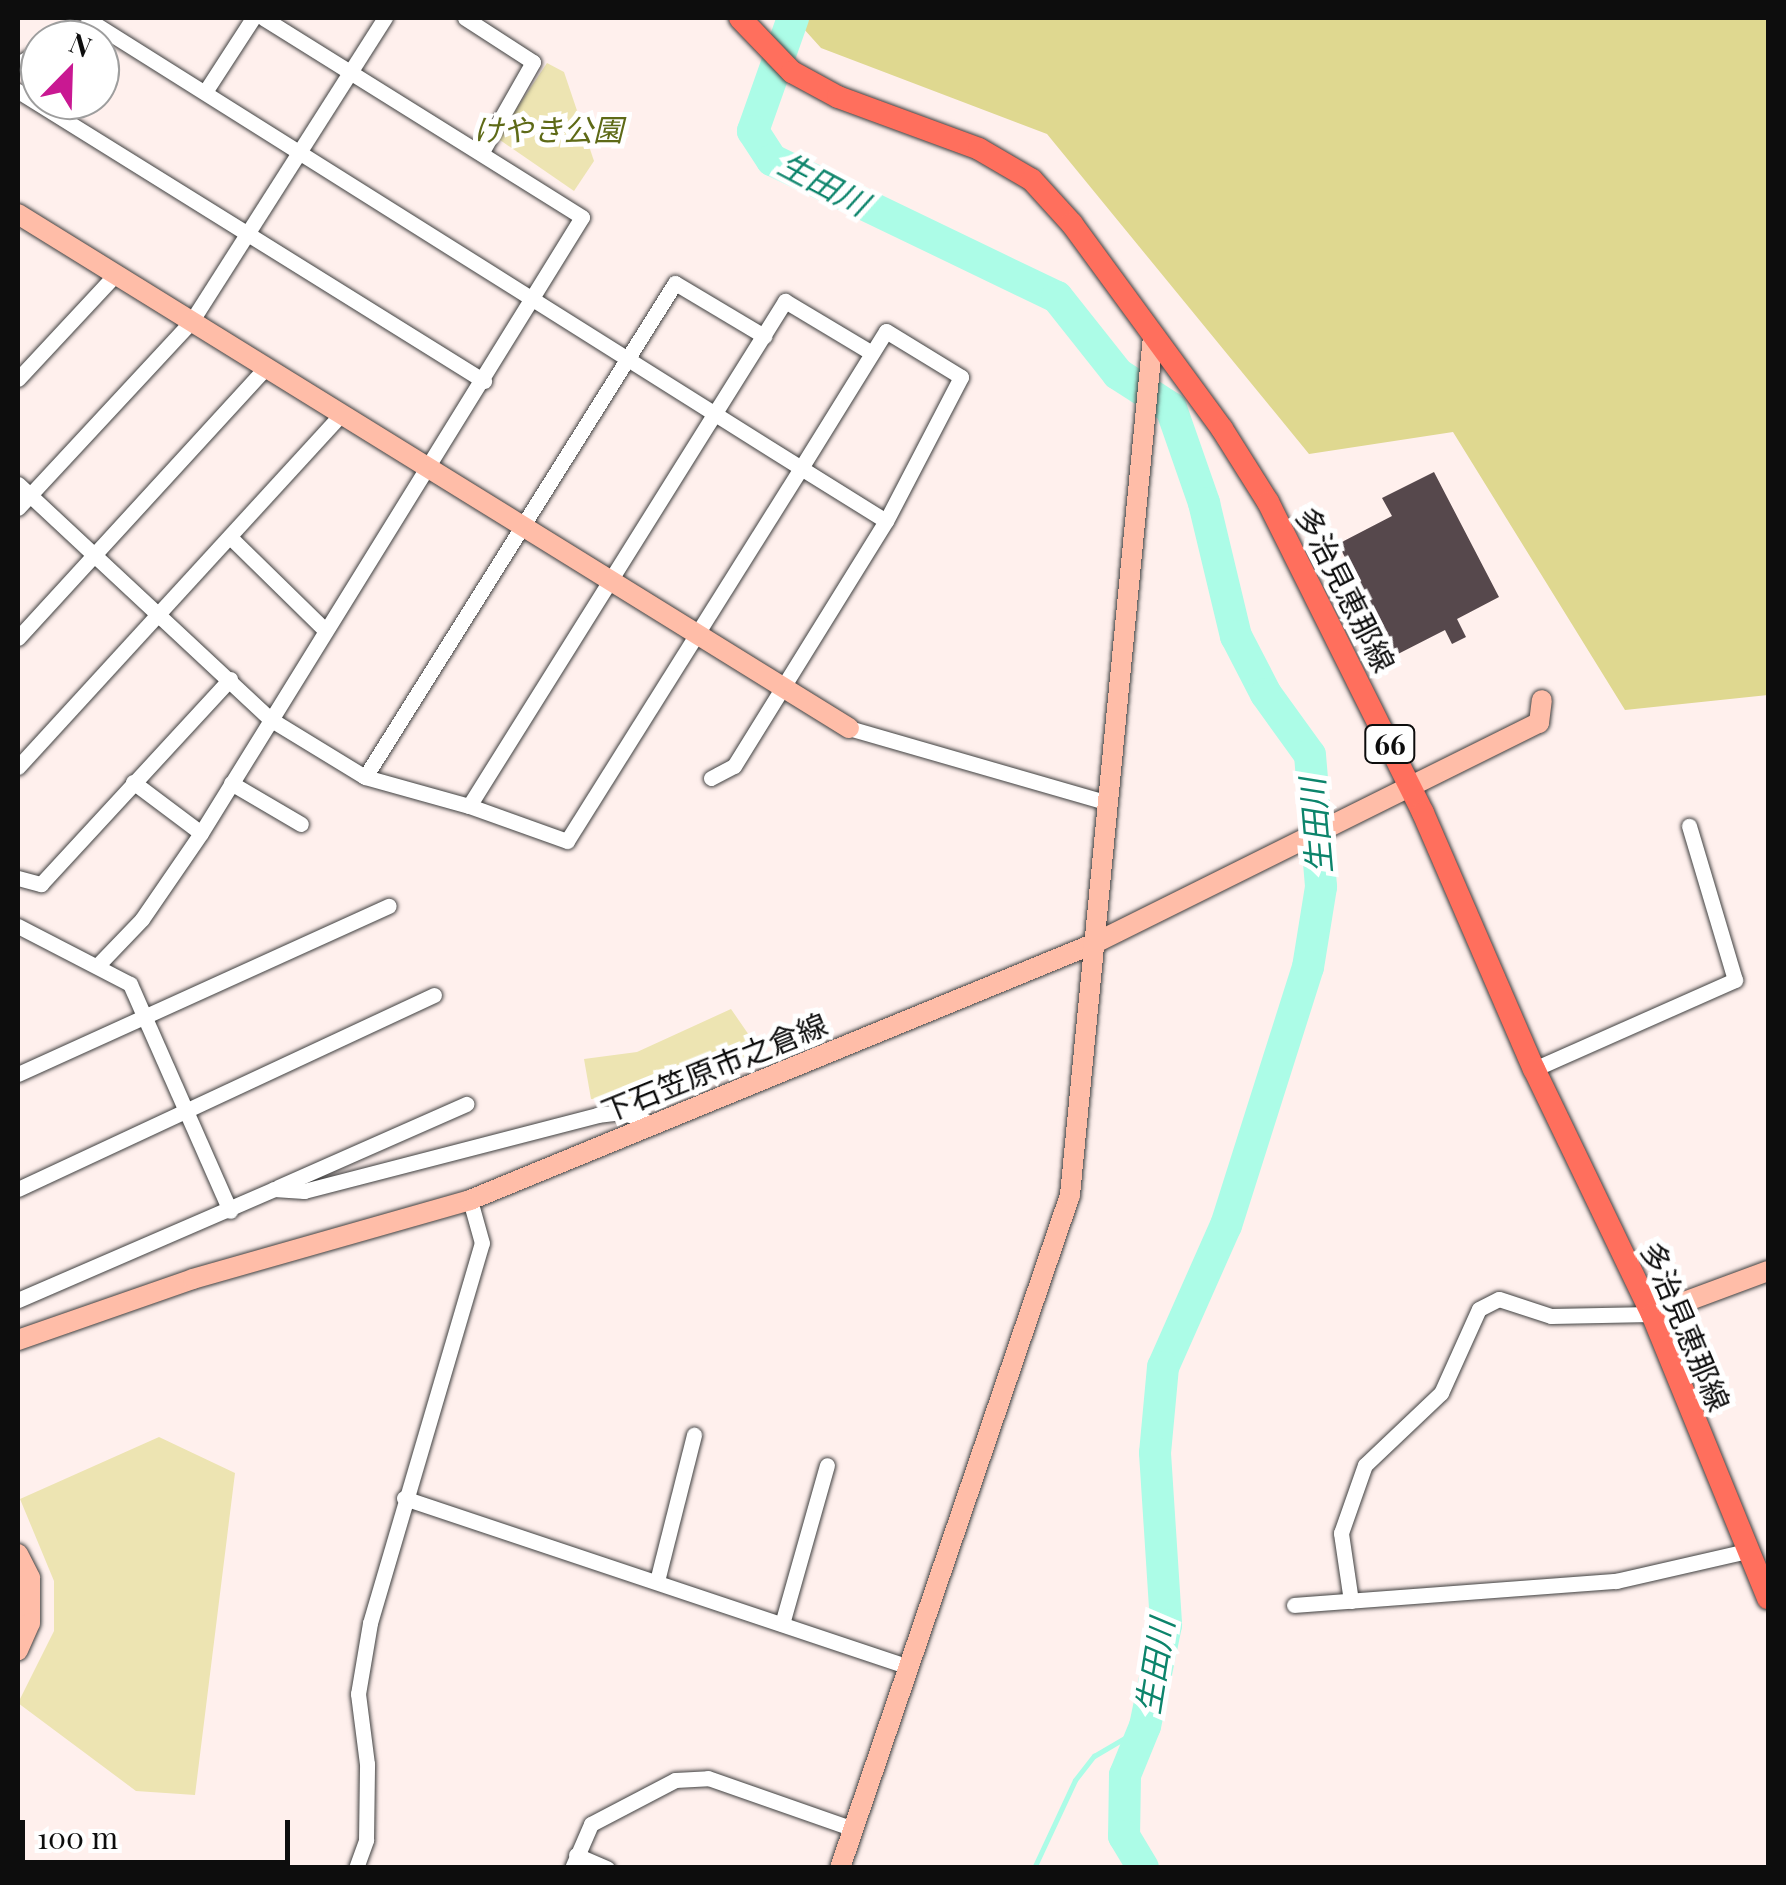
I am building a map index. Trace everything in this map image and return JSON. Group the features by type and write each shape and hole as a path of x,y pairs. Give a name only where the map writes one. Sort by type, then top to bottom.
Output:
{"main road":[{"name":"多治見恵那線","path":"740,18 792,72 838,97 979,149 1032,180 1072,224 1268,502 1408,784 1534,1070 1652,1314 1768,1598"}],"street":[{"path":"205,92 253,18"},
{"path":"97,966 142,920 201,833 324,628 484,381 582,217 482,150 264,18"},
{"path":"385,18 191,322 21,496 96,552 270,719 365,778 468,806 567,841 886,331 962,376 886,520 734,766 712,778"},
{"path":"465,18 533,62 482,150"},
{"path":"120,39 886,520"},
{"path":"18,91 484,381"},
{"path":"18,215 694,636 849,728 1105,802"},
{"path":"18,379 116,274"},
{"path":"365,778 674,283 764,336"},
{"path":"468,806 785,301 872,353"},
{"path":"840,1868 1070,1194 1153,336"},
{"path":"18,638 265,368"},
{"path":"18,767 340,415"},
{"path":"230,537 324,628"},
{"path":"18,878 41,884 230,678"},
{"name":"下石笠原市之倉線","path":"18,1340 193,1279 470,1200 1093,944 1288,843 1539,723 1542,700"},
{"path":"132,782 201,833"},
{"path":"232,783 301,824"},
{"path":"1534,1070 1735,980 1689,826"},
{"path":"18,1074 148,1019 389,906"},
{"path":"18,926 130,984 230,1212"},
{"path":"18,1188 185,1115 434,995"},
{"path":"18,1300 230,1212 466,1104"},
{"path":"274,1189 304,1191 597,1115 622,1112 652,1124"},
{"path":"356,1868 366,1840 367,1782 358,1694 370,1623 482,1243 470,1200"},
{"path":"1351,1601 1341,1532 1365,1465 1441,1393 1478,1309 1499,1300 1551,1316 1652,1314 1768,1271"},
{"path":"657,1582 694,1435"},
{"path":"782,1624 827,1465"},
{"path":"404,1498 909,1667"},
{"path":"1294,1605 1616,1581 1747,1550"},
{"path":"18,1554 30,1578 30,1623 18,1650"},
{"path":"607,1868 574,1862 602,1816 675,1780 708,1778 854,1829"}],"green space":[{"name":"けやき公園","path":"547,63 564,72 594,161 574,191 497,138"},
{"path":"731,1009 760,1051 649,1098 591,1099 584,1059 637,1052"},
{"path":"159,1437 235,1473 195,1795 136,1791 18,1703 54,1631 54,1581 20,1499"}],"shaded area":[{"path":"794,18 1768,18 1768,695 1625,710 1453,432 1309,454 1047,134 821,48"}],"building":[{"path":"1434,472 1499,597 1457,619 1466,637 1452,644 1445,630 1396,655 1338,544 1392,516 1382,498"}],"waterway":[{"name":"生田川","path":"793,18 753,131 772,160 1057,297 1118,374 1171,408 1204,503 1236,636 1266,694 1310,755 1321,887 1308,967 1226,1225 1163,1367 1155,1453 1166,1625 1145,1726 1125,1775 1124,1836 1143,1868"},
{"path":"1034,1868 1075,1780 1094,1756 1145,1726"}]}
